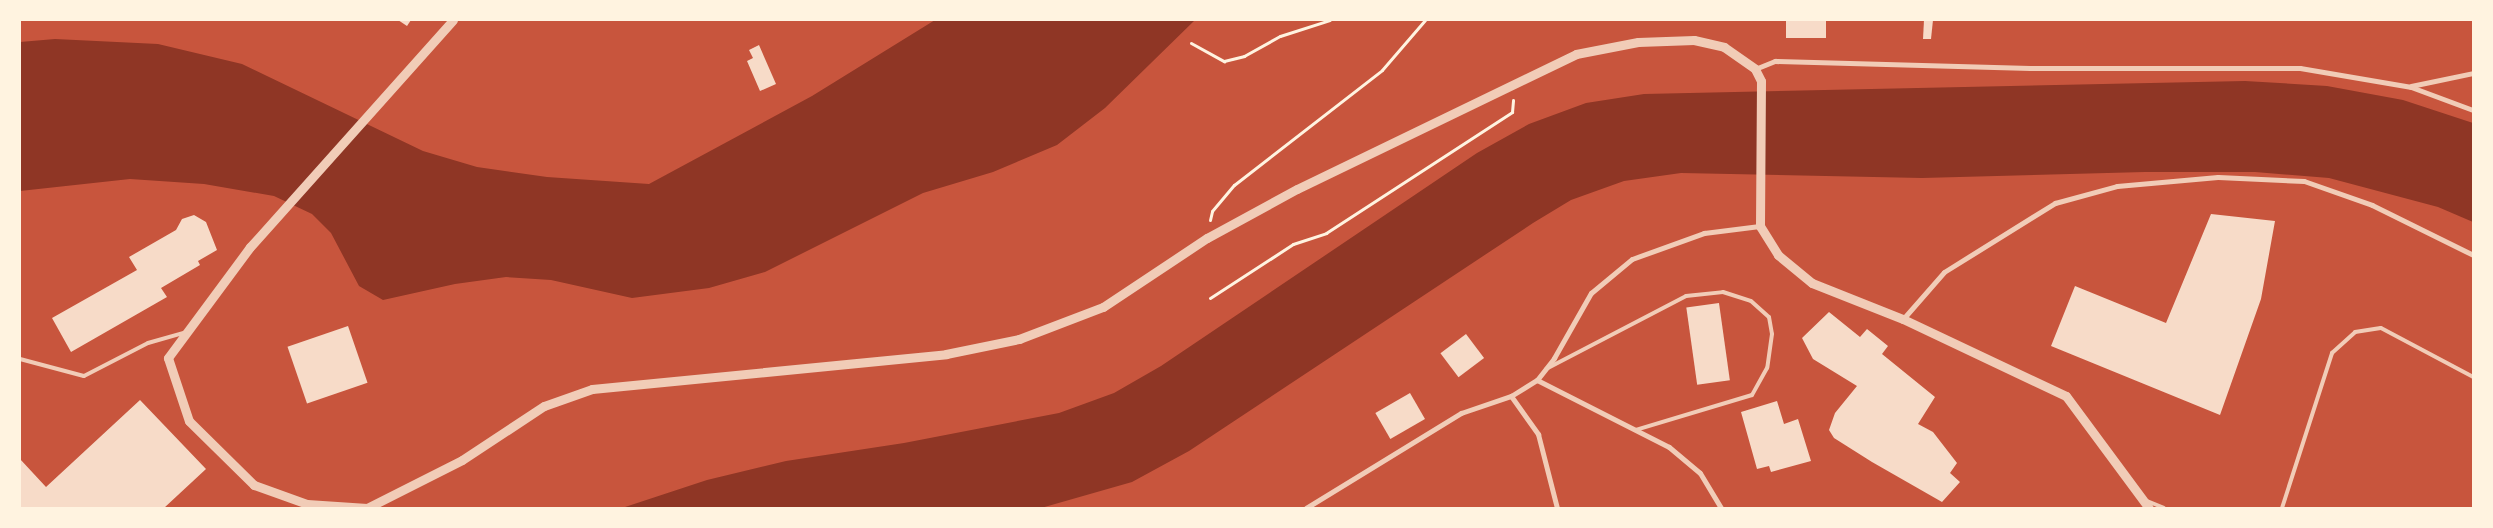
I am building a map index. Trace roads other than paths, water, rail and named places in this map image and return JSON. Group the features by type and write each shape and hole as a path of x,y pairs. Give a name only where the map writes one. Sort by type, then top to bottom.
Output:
{"street":[{"path":"453,20 250,247 184,333 168,358 189,421 254,485 307,504 368,508 462,460 544,406 592,389 946,354 1018,339 1103,306 1207,238 1297,189 1514,82 1576,54 1638,42 1694,40 1724,47 1755,69 1761,81 1760,226 1778,255 1812,283 1902,319 2066,396 2147,504"},
{"path":"1755,69 1775,61 2030,68 2300,68 2411,86 2473,110"},
{"path":"2411,86 2473,73"},
{"path":"1902,319 1944,272 2055,203 2117,186 2218,177 2304,181 2372,205 2473,255"},
{"path":"1306,508 1461,413 1511,396 1537,380 1545,370 1591,293 1632,259 1704,233 1760,226"},
{"path":"1537,380 1633,430 1669,446 1700,473 1721,508"},
{"path":"1511,396 1538,434 1557,508"}],"lane":[{"path":"1545,370 1686,296 1723,292 1751,301 1769,317 1772,334 1768,368 1752,395 1633,430"},
{"path":"2282,508 2332,353 2355,332 2381,328 2473,377"},
{"path":"20,359 84,376 148,343 184,333"},
{"path":"2147,504 2164,508"}]}
